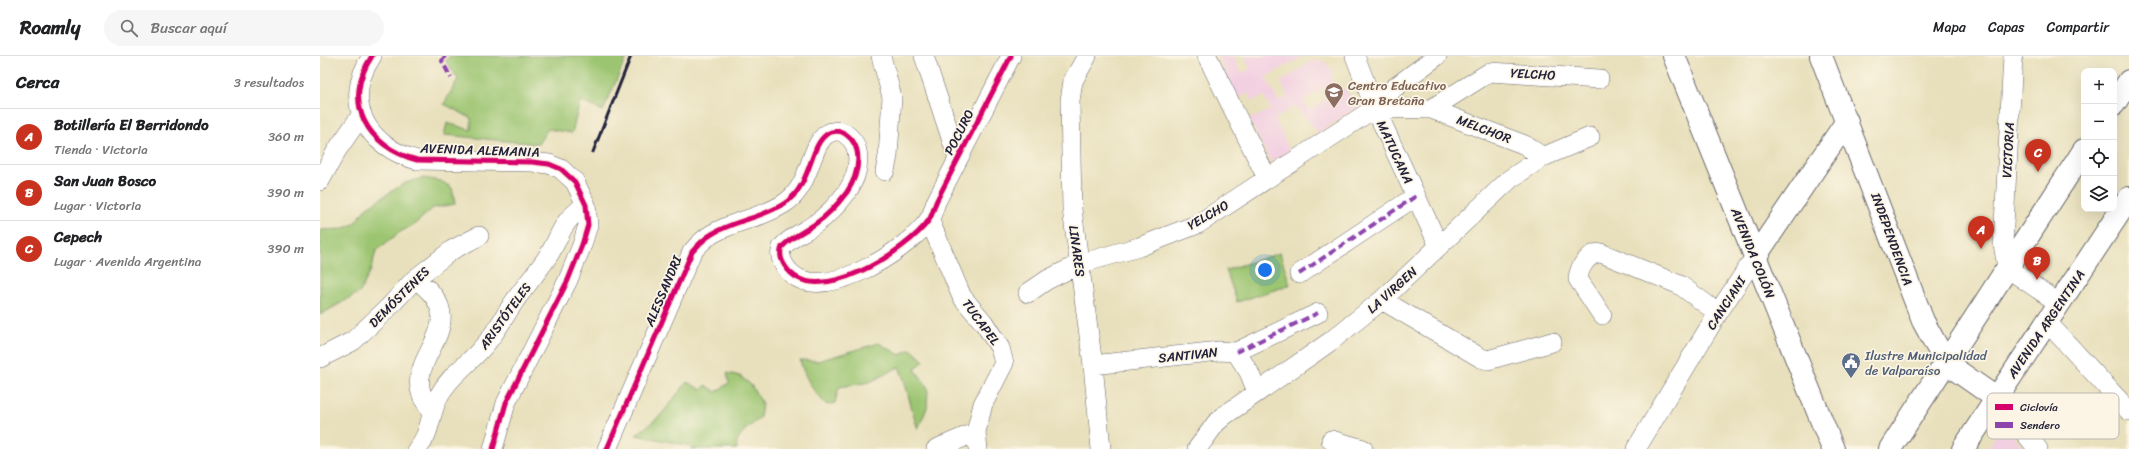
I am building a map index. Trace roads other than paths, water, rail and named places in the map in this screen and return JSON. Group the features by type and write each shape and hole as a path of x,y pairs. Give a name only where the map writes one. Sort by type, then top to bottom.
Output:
{"main road":[{"name":"AVENIDA COLÓN","path":"1674,56 1833,449"},
{"name":"INDEPENDENCIA","path":"1821,56 1923,321 1946,363 1989,393"},
{"path":"2117,99 2129,81"},
{"name":"CANCIANI","path":"1755,257 1847,121"},
{"path":"1890,449 1946,363 2008,257 2081,154"},
{"name":"AVENIDA ARGENTINA","path":"1999,393 2048,323 2129,198"},
{"name":"AVENIDA ARGENTINA","path":"1963,449 1987,412"}],"street":[{"name":"AVENIDA ALEMANIA","path":"372,56 364,68 358,88 365,124 384,147 400,156 417,160 444,162 532,162 549,164 561,169 575,182 586,205 588,225 582,245 568,280 506,403 493,449"},
{"path":"881,56 892,97 888,156 885,171"},
{"path":"924,56 958,159"},
{"name":"POCURO","path":"929,219 1011,56"},
{"name":"LINARES","path":"1086,56 1073,81 1070,101 1072,208 1093,365 1101,449"},
{"path":"1207,56 1267,178"},
{"name":"MATUCANA","path":"1355,56 1375,108 1439,246"},
{"name":"YELCHO","path":"1028,293 1047,280 1079,264 1139,247 1198,224 1375,108 1394,88 1437,56"},
{"name":"VICTORIA","path":"2008,257 2013,56"},
{"name":"YELCHO","path":"1431,109 1490,72 1598,79"},
{"name":"MELCHOR","path":"1375,108 1431,109 1525,145 1543,157"},
{"path":"320,181 337,150 362,114"},
{"name":"ALESSANDRI","path":"608,449 692,252 711,234 771,211 786,203 803,185 819,142 830,132 841,131 850,137 857,146 859,158 857,166 848,190 833,208 816,224 782,246 781,257 788,271 805,280 819,282 847,277 862,272 905,243 929,219"},
{"name":"LA VIRGEN","path":"1197,449 1216,423 1331,341 1382,300 1510,178 1543,157 1590,137"},
{"path":"1299,274 1416,196"},
{"name":"ARISTÓTELES","path":"417,449 427,436 433,411 439,395 447,383 483,348 544,263 564,223 569,217 586,205"},
{"name":"TUCAPEL","path":"929,219 962,297 1000,348 1004,363 983,404 977,440"},
{"name":"DEMÓSTENES","path":"320,358 353,341 415,279 452,250 478,236"},
{"path":"1602,315 1578,279 1579,273 1590,255 1595,253 1601,253 1680,285 1718,314"},
{"name":"CANCIANI","path":"1636,449 1718,314 1755,257"},
{"path":"2008,257 2063,299"},
{"path":"415,279 433,294 442,315 440,330 424,362 419,375 418,385 422,398 433,411"},
{"path":"1382,300 1482,358 1488,360 1552,342"},
{"path":"1236,352 1318,313"},
{"path":"2048,323 2112,393"},
{"name":"SANTIVAN","path":"1093,365 1219,351 1236,352 1249,372 1258,392"},
{"path":"2119,400 2129,411"},
{"path":"2030,439 2038,449"},
{"path":"936,449 977,440"},
{"path":"1331,440 1363,449"}],"railway":[{"path":"593,152 631,56"}],"place":[{"name":"Centro Educativo Gran Bretaña","path":"1334,109"},
{"name":"Cepech","path":"2038,172"},
{"name":"Botillería El Berridondo","path":"1981,249"},
{"name":"San Juan Bosco","path":"2037,280"},
{"name":"Ilustre Municipalidad de Valparaíso","path":"1851,379"}]}
